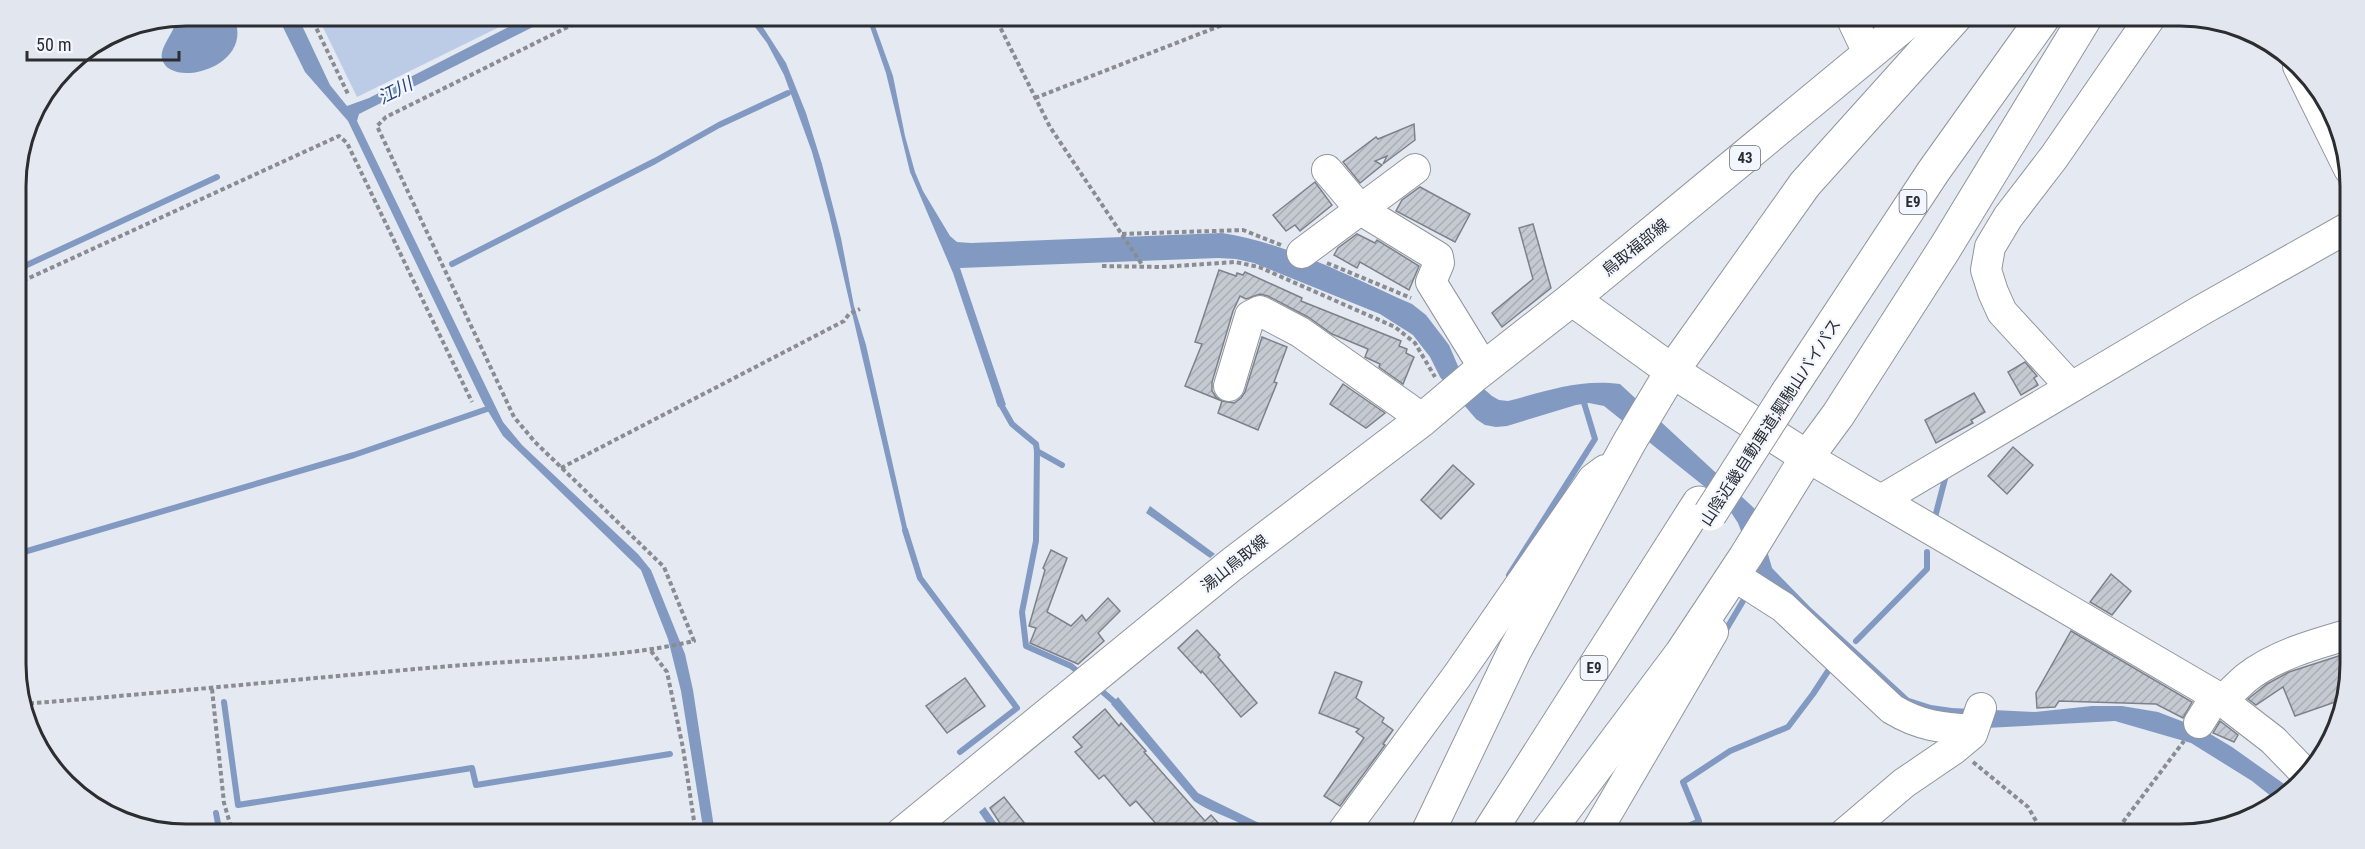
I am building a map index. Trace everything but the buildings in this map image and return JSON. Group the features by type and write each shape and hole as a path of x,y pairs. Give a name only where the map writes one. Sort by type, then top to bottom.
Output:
{"main road":[{"name":"鳥取福部線","path":"1572,299 1903,26"},
{"path":"1432,823 1515,650 1625,450 1672,371 1805,184 1947,26"},
{"name":"山陰近畿自動車道;駟馳山バイパス","path":"1495,823 1782,388 1934,136 2016,26"},
{"name":"山陰近畿自動車道;駟馳山バイパス","path":"1782,388 2037,26"},
{"path":"1554,823 1681,654 1740,566 1807,458 1838,415 1945,248 2080,26"},
{"path":"1572,299 1672,371 1807,458"},
{"name":"湯山鳥取線","path":"915,824 1231,565 1423,420 1484,368 1572,299"},
{"name":"山陰近畿自動車道;駟馳山バイパス","path":"1510,823 1704,508"}],"street":[{"path":"1856,26 1869,55"},
{"path":"2071,387 2002,312 1986,270 1990,247 2008,217 2054,157 2144,26"},
{"path":"2315,100 2328,126"},
{"path":"1302,253 1415,169"},
{"path":"1327,170 1361,210 1438,257 1439,263 1431,282 1484,368"},
{"path":"1881,500 2220,299 2340,232"},
{"path":"1228,386 1250,316 1260,311 1300,332 1423,420"},
{"path":"1349,823 1457,676 1593,479 1625,450"},
{"path":"1807,458 2219,699 2273,740 2301,768"},
{"path":"1740,566 1892,709 1907,718 1935,728 1970,729"},
{"path":"1601,823 1734,597 1740,566"},
{"path":"2199,723 2219,699 2247,678 2309,646 2340,637"},
{"path":"1857,823 1970,729"}],"path":[{"path":"315,26 348,94"},
{"path":"31,703 451,666 651,651 694,641 664,567 535,442 514,417 377,126 386,117 570,26"},
{"path":"999,26 1050,128 1143,266"},
{"path":"1035,98 1220,26"},
{"path":"26,279 339,136 347,143 472,402"},
{"path":"561,468 844,321 849,314 860,309"},
{"path":"651,651 667,672 684,748 695,824"},
{"path":"212,689 224,803 230,824"},
{"path":"2122,823 2199,723"},
{"path":"1970,729 1998,781 2028,807 2037,823"}],"shaded area":[{"path":"322,26 502,26 357,97"}],"water":[{"path":"175,26 235,26 237,33 234,48 224,60 210,68 180,73 168,68 162,59 163,49"},
{"name":"江川","path":"282,26 302,26 330,85 347,106 369,98 510,26 535,26 359,114 357,121 503,422 522,445 638,554 651,570 685,654 693,690 713,824 702,824 681,691 668,639 641,570 503,436 483,403 348,121 305,72"},
{"path":"754,26 762,26 786,63 806,113 822,164 841,238 854,306 866,345 908,532 907,536 903,532 829,214 812,152 784,75 767,43"},
{"path":"870,26 875,26 893,76 915,172 923,191 950,236 957,242 1222,233 1247,238 1295,253 1412,304 1426,315 1449,345 1458,366 1499,400 1508,401 1590,383 1620,384 1755,509 1772,568 1810,607 1909,698 1931,705 1952,708 2035,712 2092,706 2122,706 2158,712 2202,729 2285,784 2270,795 2252,781 2191,743 2115,721 1986,728 1909,716 1759,578 1738,523 1725,503 1604,406 1589,403 1576,405 1507,426 1485,425 1476,419 1440,377 1430,357 1413,335 1380,314 1254,263 1218,258 960,268 1006,405 998,407 953,273 910,172 886,73"},
{"path":"1150,506 1215,554 1210,558 1146,513"},
{"path":"1118,697 1198,793 1259,823 1240,823 1194,801 1111,704"},
{"path":"985,807 997,824 987,824 979,812"}],"waterway":[{"path":"452,264 655,161 719,125 788,93"},
{"path":"26,265 217,177"},
{"path":"1509,575 1595,439 1582,396"},
{"path":"999,401 1012,424 1036,444 1037,451 1036,541 1022,612 1026,646 1071,666 1082,675"},
{"path":"26,551 354,455 490,408"},
{"path":"1037,451 1062,465"},
{"path":"1934,521 1946,475 1949,473"},
{"path":"905,530 920,578 1017,708 960,752"},
{"path":"1856,641 1927,569 1927,552"},
{"path":"1724,633 1746,596"},
{"path":"1694,823 1699,821 1683,782 1730,751 1788,727 1832,665"},
{"path":"1097,687 1119,706"},
{"path":"224,702 238,805 472,768 476,785 670,754"},
{"path":"216,813 218,824"}]}
